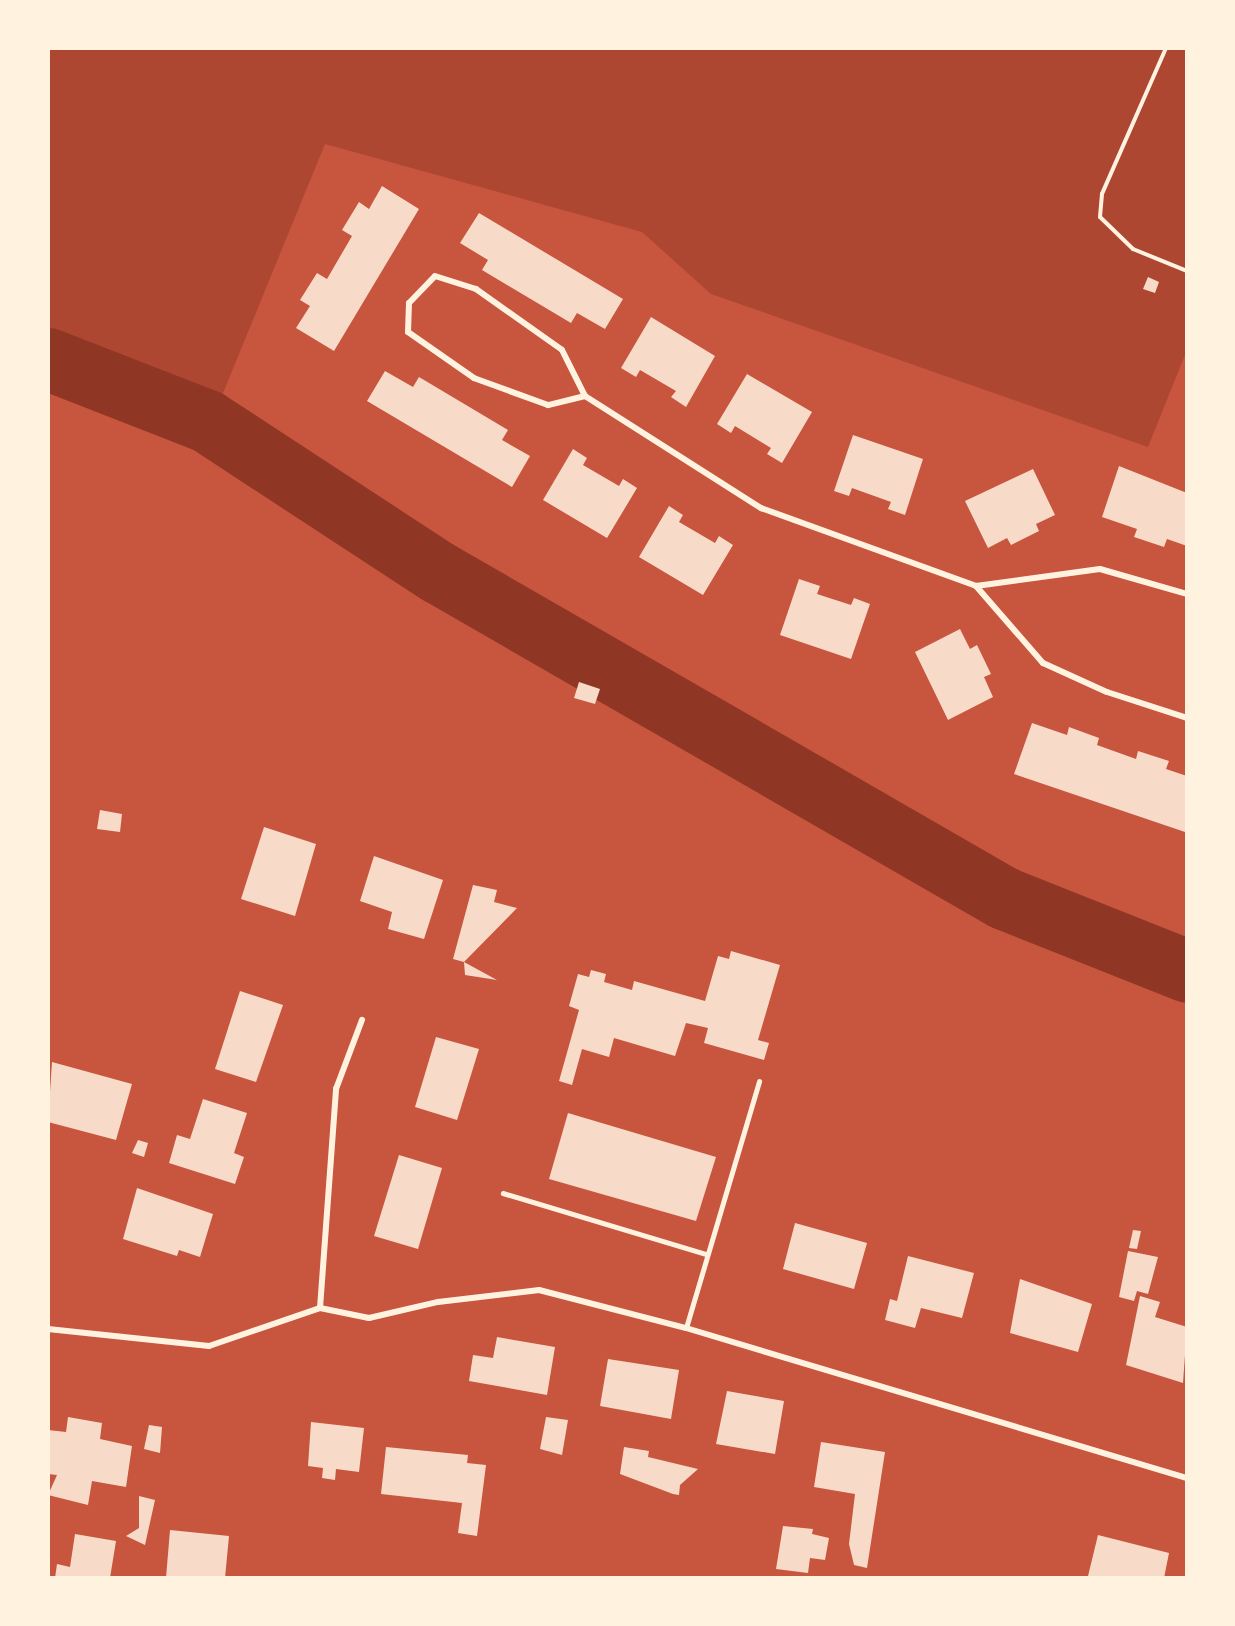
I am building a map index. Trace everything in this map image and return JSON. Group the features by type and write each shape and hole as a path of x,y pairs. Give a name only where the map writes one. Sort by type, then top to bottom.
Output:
{"street":[{"path":"585,396 548,405 474,378 408,332 409,303 435,276 476,289 562,350 585,396 761,508 976,586 1100,569 1187,594"},
{"path":"976,586 1043,663 1107,692 1187,718"},
{"path":"320,1308 335,1100 362,1020"},
{"path":"48,1329 208,1346 320,1308 369,1318 438,1302 539,1290 686,1328 1187,1478"}],"lane":[{"path":"686,1328 706,1254 759,1082"},
{"path":"503,1193 706,1254"}],"path":[{"path":"1166,48 1102,194 1100,217 1133,249 1187,271"}],"shaded area":[{"path":"48,48 1187,48 1187,350 1148,447 711,294 642,232 325,144 203,442 48,386"}],"building":[{"path":"382,186 419,209 334,351 296,328 310,306 300,300 317,273 327,279 352,236 342,230 359,202 369,209"},
{"path":"479,213 623,299 605,329 577,313 571,323 482,270 488,260 460,243"},
{"path":"1148,277 1159,282 1155,293 1143,289"},
{"path":"651,317 715,356 686,407 671,397 676,391 640,370 636,377 621,368"},
{"path":"385,371 413,387 419,377 508,430 502,440 530,456 512,487 367,401"},
{"path":"747,374 812,412 782,463 767,454 771,448 735,426 731,433 717,424"},
{"path":"853,435 923,459 905,515 888,509 891,502 852,488 849,496 834,491"},
{"path":"573,449 587,458 583,465 619,486 623,479 637,488 607,538 543,500"},
{"path":"1119,466 1187,493 1187,546 1167,539 1164,547 1134,537 1137,529 1102,517"},
{"path":"1033,469 1055,515 1036,524 1039,531 1011,545 1007,538 988,548 965,501"},
{"path":"669,506 683,515 679,522 715,543 719,536 733,545 703,595 639,557"},
{"path":"799,579 820,586 817,594 851,605 854,598 870,604 851,659 780,635"},
{"path":"960,629 970,649 977,645 991,674 984,677 993,697 948,720 915,652"},
{"path":"579,682 600,689 595,704 574,698"},
{"path":"1032,723 1067,735 1069,727 1099,738 1097,745 1136,759 1138,751 1169,761 1166,769 1187,776 1185,832 1014,774"},
{"path":"100,810 122,814 120,832 97,829"},
{"path":"264,827 316,844 295,916 241,899"},
{"path":"374,856 443,880 424,939 388,929 392,912 360,901"},
{"path":"473,885 497,890 494,902 517,908 464,962 453,959"},
{"path":"731,951 780,965 758,1040 769,1043 764,1060 704,1043 708,1028 686,1023 675,1056 614,1038 609,1057 582,1049 572,1085 559,1081 579,1010 569,1006 578,974 589,977 591,970 606,974 604,982 632,990 634,981 705,1001 718,956 729,959"},
{"path":"464,962 497,980 465,975"},
{"path":"240,991 283,1005 256,1082 215,1069"},
{"path":"436,1037 479,1049 457,1120 415,1107"},
{"path":"52,1062 132,1084 116,1140 48,1122"},
{"path":"203,1099 247,1113 234,1153 244,1157 235,1184 169,1163 177,1135 190,1139"},
{"path":"568,1113 716,1157 696,1221 549,1179"},
{"path":"138,1140 148,1143 144,1157 132,1153"},
{"path":"399,1155 442,1168 418,1249 374,1236"},
{"path":"137,1188 213,1214 200,1257 179,1250 177,1256 123,1239"},
{"path":"795,1223 867,1243 854,1289 783,1269"},
{"path":"1133,1230 1141,1231 1137,1249 1129,1248"},
{"path":"1128,1251 1158,1257 1148,1294 1137,1291 1134,1301 1119,1297"},
{"path":"908,1256 974,1273 962,1318 921,1308 915,1328 885,1320 890,1299 897,1301"},
{"path":"1020,1279 1092,1304 1078,1352 1010,1333"},
{"path":"1140,1296 1160,1302 1155,1317 1187,1327 1183,1383 1126,1365"},
{"path":"497,1337 555,1347 547,1395 469,1381 473,1355 493,1358"},
{"path":"608,1359 679,1370 671,1419 600,1406"},
{"path":"727,1391 784,1401 775,1454 716,1444"},
{"path":"68,1417 102,1423 100,1439 132,1446 126,1487 92,1481 88,1505 48,1495 57,1475 48,1474 48,1430 66,1432"},
{"path":"546,1417 568,1420 562,1455 540,1449"},
{"path":"311,1422 364,1428 359,1472 336,1469 335,1480 322,1478 323,1468 308,1466"},
{"path":"149,1425 162,1427 160,1453 144,1449"},
{"path":"821,1442 885,1452 867,1568 854,1565 849,1544 855,1494 814,1487"},
{"path":"386,1447 468,1455 467,1463 486,1465 477,1536 458,1533 462,1503 381,1494"},
{"path":"624,1447 649,1451 648,1457 698,1469 680,1485 679,1495 673,1494 620,1474"},
{"path":"139,1496 155,1500 145,1545 126,1536 139,1528"},
{"path":"783,1526 813,1529 812,1534 829,1538 825,1560 810,1558 808,1573 776,1569"},
{"path":"170,1530 229,1536 225,1578 166,1578"},
{"path":"75,1534 116,1541 110,1578 55,1578 57,1564 70,1567"},
{"path":"1098,1535 1169,1553 1164,1578 1088,1576"}],"waterway":[{"path":"48,359 207,421 438,572 1004,898 1187,971"}]}
